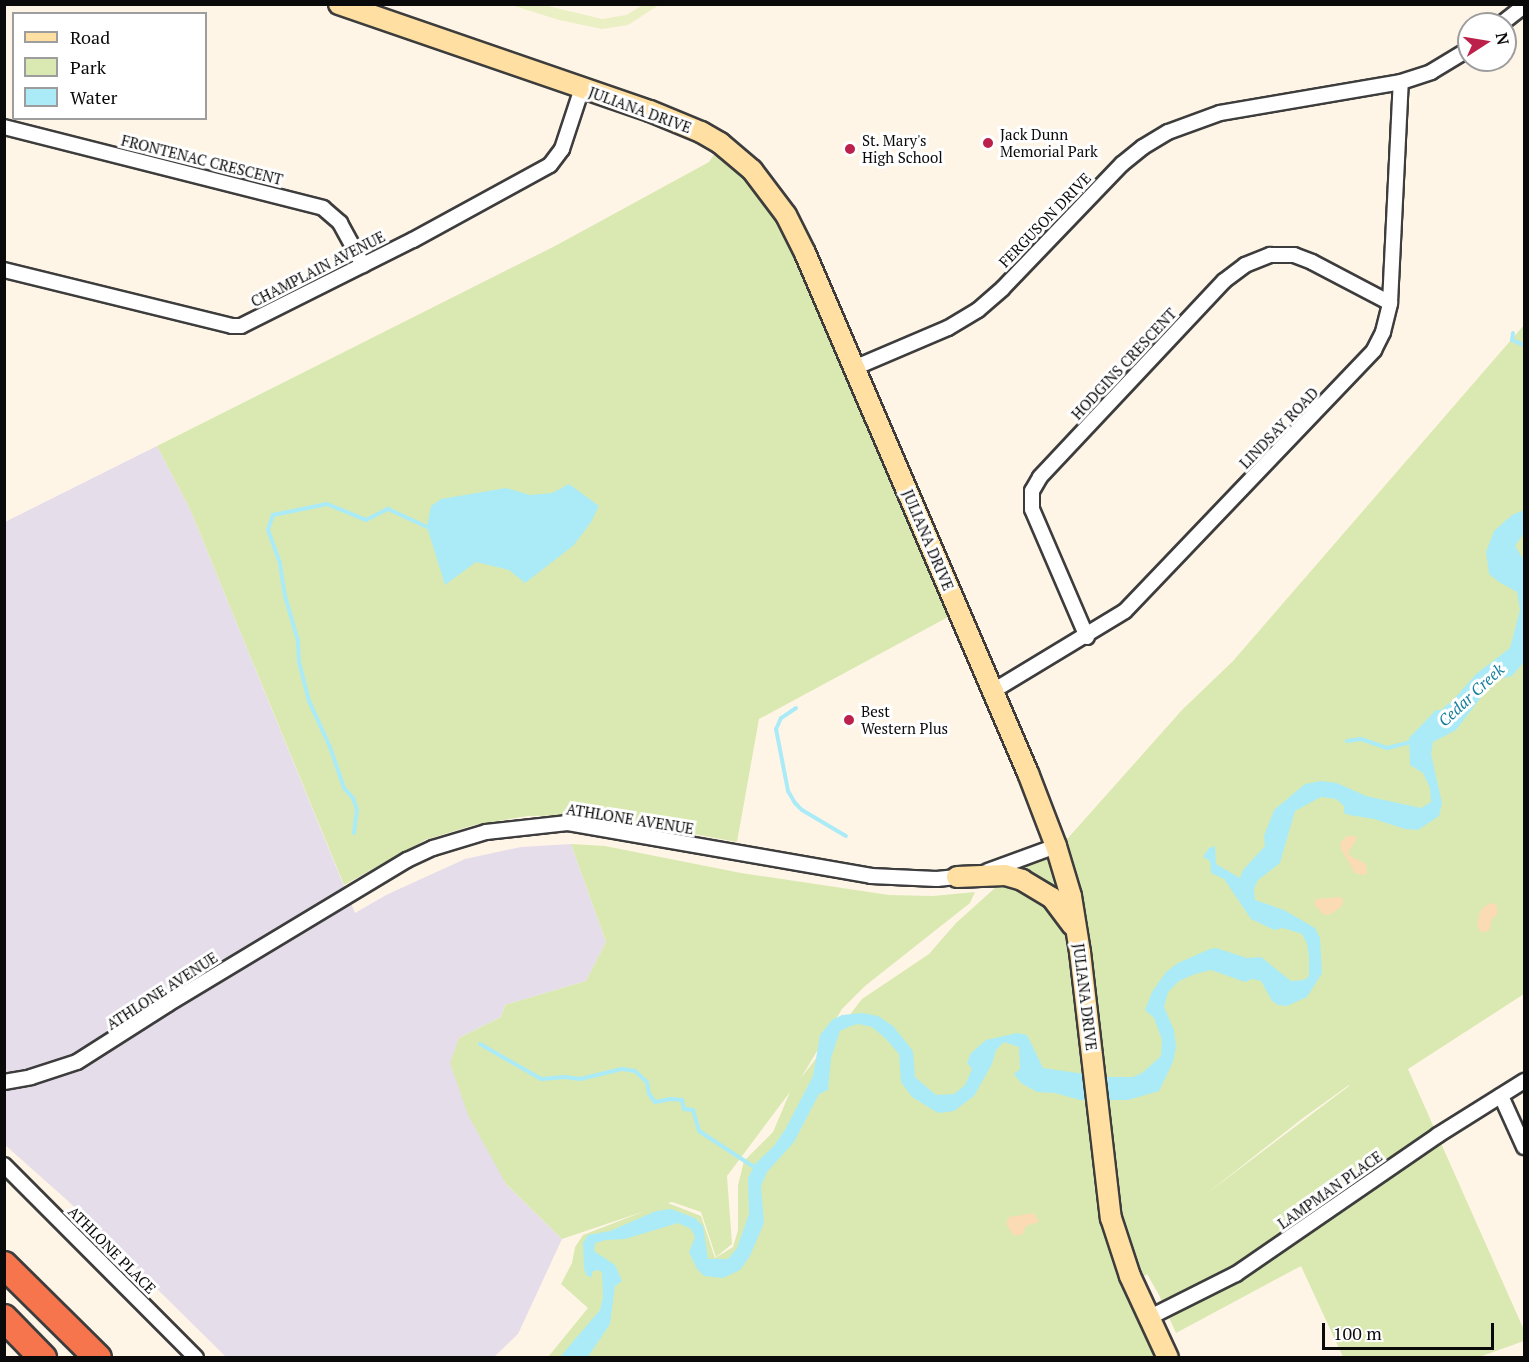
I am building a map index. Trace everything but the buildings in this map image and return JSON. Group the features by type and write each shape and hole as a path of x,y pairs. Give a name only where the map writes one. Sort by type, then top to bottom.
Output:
{"highway":[{"path":"4,1265 98,1358"},
{"path":"4,1318 43,1358"},
{"path":"4,1325 31,1358"}],"street":[{"name":"JULIANA DRIVE","path":"339,4 650,111 701,132 720,143 752,170 776,198 796,234 854,368 993,691 1056,846 1071,896 1080,952 1110,1218 1124,1260 1168,1358"},
{"name":"FERGUSON DRIVE","path":"854,368 948,328 978,310 1003,288 1122,165 1161,135 1184,124 1220,113 1401,82 1431,72 1457,56"},
{"name":"LINDSAY ROAD","path":"993,691 1087,637 1125,611 1142,596 1363,364 1383,332 1390,303 1401,82"},
{"name":"CHAMPLAIN AVENUE","path":"4,270 231,326 250,322 363,265 550,165 562,149 582,88"},
{"name":"FRONTENAC CRESCENT","path":"4,127 323,208 340,223 363,265"},
{"name":"HODGINS CRESCENT","path":"1087,637 1032,509 1031,500 1036,482 1224,281 1245,265 1270,255 1294,255 1390,303"},
{"name":"ATHLONE AVENUE","path":"4,1082 31,1077 77,1062 168,1004 407,860 433,848 486,832 568,823 894,879 957,877 994,869 1056,846"},
{"path":"957,877 1005,875 1038,887 1064,912 1072,926 1080,952"},
{"name":"LAMPMAN PLACE","path":"1150,1317 1236,1274 1438,1135 1524,1081"},
{"path":"1501,1096 1524,1148"},
{"name":"ATHLONE PLACE","path":"4,1165 196,1358"}],"shaded area":[{"path":"157,446 190,509 355,913 386,895 465,859 521,847 571,844 606,942 586,981 505,1005 501,1017 459,1038 506,1184 562,1239 518,1334 494,1357 226,1357 68,1201 5,1145 5,522"}],"green space":[{"path":"511,5 544,5 602,19 626,15 643,5 659,5 628,25 602,29 559,20"},
{"path":"715,153 754,188 784,234 950,616 759,719 737,842 584,815 528,816 474,825 425,840 344,885 190,509 157,446 555,246 709,162"},
{"path":"1524,325 1524,994 1408,1069 1524,1330 1524,1341 1479,1357 1343,1357 1301,1266 1176,1333 1147,1274 1128,1291 1157,1357 548,1357 588,1308 561,1284 572,1263 575,1247 583,1235 645,1211 562,1239 506,1184 468,1115 450,1063 459,1038 501,1017 505,1005 586,981 606,942 571,844 605,846 741,873 889,895 933,896 975,892 970,903 865,986 842,1009 801,1078 862,999 929,954 956,923 1025,861 1068,838 1182,710 1233,661","holes":["1349,1086 1205,1195 1303,1118","790,1092 773,1132 744,1161 738,1185 738,1230 733,1247 715,1258 701,1216 668,1203 672,1202 701,1212 716,1257 732,1244 727,1176"]}],"sand":[{"path":"1347,836 1355,836 1357,839 1348,852 1350,856 1366,864 1367,873 1364,875 1355,873 1341,849 1340,843"},
{"path":"1340,897 1343,900 1342,906 1331,914 1324,915 1314,904 1316,899"},
{"path":"1491,903 1496,904 1498,913 1492,919 1489,931 1481,932 1477,926 1480,912"},
{"path":"1034,1213 1039,1222 1026,1226 1022,1235 1013,1235 1006,1224 1009,1217"}],"water":[{"path":"569,484 599,506 591,522 574,545 525,583 509,570 476,562 445,585 427,527 431,506 441,499 506,488 530,495 552,493"},
{"name":"Cedar Creek","path":"1524,510 1524,533 1515,546 1524,560 1524,662 1512,676 1490,681 1482,696 1456,730 1433,742 1431,754 1442,803 1439,816 1418,830 1405,829 1374,819 1349,815 1344,813 1344,806 1336,799 1321,797 1295,811 1280,863 1258,880 1254,889 1255,900 1284,910 1315,928 1320,938 1322,973 1307,997 1287,1006 1278,1005 1272,1001 1261,981 1252,979 1245,982 1211,970 1179,981 1168,992 1164,1007 1174,1030 1176,1047 1173,1062 1159,1091 1128,1100 1080,1100 1055,1093 1037,1092 1021,1083 1014,1074 1020,1069 1019,1047 1004,1042 996,1050 992,1064 974,1096 954,1111 938,1113 912,1097 901,1082 899,1054 872,1027 858,1024 840,1031 831,1058 828,1090 819,1094 794,1142 767,1172 761,1186 764,1223 750,1256 740,1270 723,1278 704,1276 697,1269 689,1252 695,1237 691,1229 678,1223 625,1239 595,1243 594,1251 615,1265 622,1281 615,1286 610,1324 588,1357 559,1358 600,1310 603,1297 602,1272 597,1270 592,1272 592,1277 587,1276 584,1269 583,1243 588,1235 610,1231 656,1211 671,1209 695,1218 703,1226 708,1259 728,1259 737,1248 749,1214 748,1178 755,1164 774,1146 786,1128 813,1076 820,1035 832,1020 842,1015 862,1013 878,1016 893,1026 913,1051 915,1077 936,1095 954,1094 965,1085 972,1069 967,1063 971,1053 986,1040 1017,1033 1027,1035 1043,1068 1106,1077 1133,1077 1142,1073 1161,1056 1162,1040 1154,1018 1145,1010 1152,992 1166,972 1178,963 1210,949 1216,948 1247,958 1261,957 1291,981 1304,980 1309,976 1307,944 1302,934 1283,928 1274,930 1251,919 1224,879 1211,873 1210,861 1203,857 1209,848 1215,846 1216,864 1240,878 1243,870 1265,846 1264,836 1274,810 1305,784 1321,781 1337,783 1366,796 1421,808 1431,802 1430,788 1423,773 1410,765 1409,738 1436,710 1441,710 1454,699 1476,674 1510,648 1520,610 1517,592 1489,574 1486,552 1494,531 1512,515"}],"waterway":[{"path":"1513,333 1512,340 1524,345"},
{"path":"354,833 357,810 353,798 344,788 330,747 309,701 299,662 298,641 285,596 280,563 268,530 273,515 327,504 366,520 388,509 427,527"},
{"path":"796,708 781,718 776,729 788,791 802,810 846,836"},
{"path":"1347,741 1361,739 1387,748 1411,742"},
{"path":"480,1044 541,1079 565,1077 580,1079 622,1069 635,1071 647,1082 649,1094 655,1102 671,1099 682,1100 684,1109 693,1110 699,1131 757,1169"}],"place":[{"name":"Jack Dunn Memorial Park","path":"988,143"},
{"name":"St. Mary's High School","path":"850,149"},
{"name":"Best Western Plus","path":"849,720"}]}
